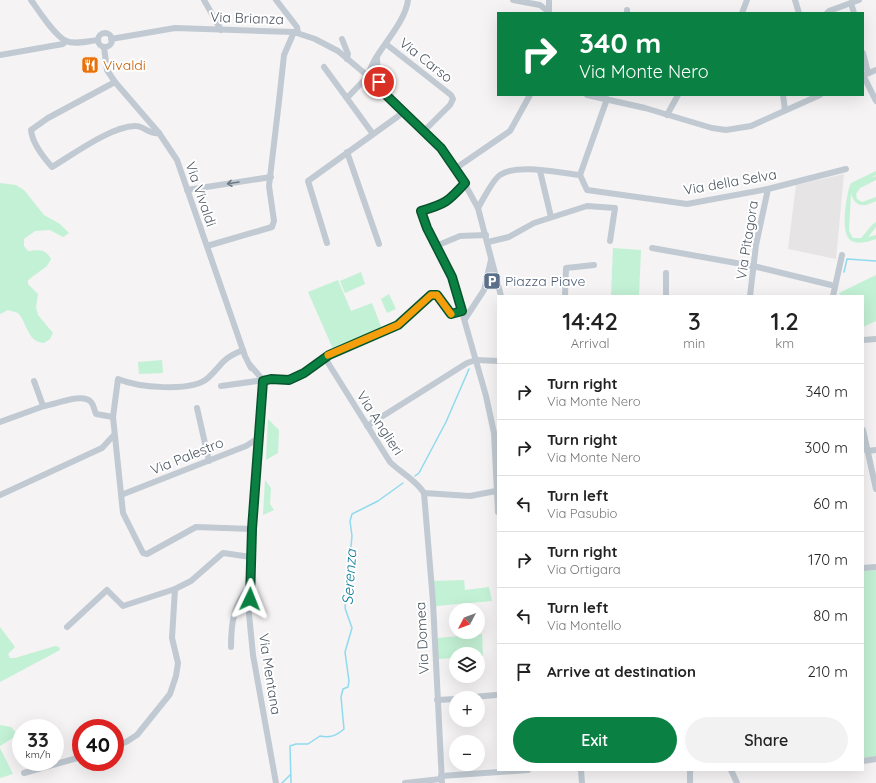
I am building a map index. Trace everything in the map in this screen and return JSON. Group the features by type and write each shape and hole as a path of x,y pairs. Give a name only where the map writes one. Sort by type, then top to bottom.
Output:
{"street":[{"path":"31,0 58,34 66,41 74,42 98,40"},
{"path":"204,0 221,30"},
{"path":"207,246 272,227 274,221 269,186 284,55 297,27 276,0"},
{"path":"347,98 368,76 386,44 405,17 408,0"},
{"path":"513,0 540,5 549,12"},
{"path":"549,0 549,12"},
{"path":"742,12 747,0"},
{"path":"795,0 799,12"},
{"path":"828,12 829,10 859,0"},
{"path":"851,3 854,12"},
{"name":"Via Brianza","path":"111,39 175,28 296,32 328,45 368,76 441,148 456,168 478,208 488,242"},
{"path":"103,34 108,34 111,39 110,44 104,47 98,40 103,34"},
{"path":"342,39 348,54 347,59"},
{"path":"0,55 63,44 66,41"},
{"name":"Via Carso","path":"386,44 453,99 450,105 424,131"},
{"name":"Via Vivaldi","path":"104,47 108,70 114,82 159,133 177,160 243,350 250,365 260,380"},
{"path":"378,57 378,75 386,95"},
{"path":"864,64 865,75 876,101"},
{"path":"324,67 373,134"},
{"path":"865,75 876,70"},
{"path":"368,76 376,79 378,75"},
{"path":"114,82 48,118 31,130 31,135 48,163 52,167 105,135 125,128 137,126 154,134 159,133"},
{"path":"456,168 510,131 529,96"},
{"path":"593,96 645,108 712,128 726,130 751,126 818,96"},
{"path":"667,115 677,96"},
{"path":"783,96 785,110"},
{"path":"478,208 499,175 519,170 580,175 606,98"},
{"path":"327,243 308,182 347,152 404,112"},
{"path":"347,152 379,244"},
{"name":"Via della Selva","path":"580,175 587,190 687,204 768,189 846,169"},
{"path":"540,171 551,217"},
{"path":"188,190 271,177"},
{"path":"465,183 450,200 443,204 421,211 436,246 452,277 476,360 494,433 497,502"},
{"name":"Via Pitagora","path":"750,295 753,266 768,189"},
{"path":"501,295 488,242 510,237 534,223 588,206 615,208 610,241"},
{"path":"436,246 460,236 486,234"},
{"path":"652,248 753,266 830,285"},
{"path":"834,295 842,255"},
{"path":"465,319 484,290 492,257"},
{"path":"565,295 566,268 594,265"},
{"path":"666,273 666,295"},
{"path":"221,386 271,379 289,380 304,373 325,358 398,325 431,295 437,295 451,314 462,311"},
{"path":"864,340 876,339"},
{"path":"243,350 228,356 207,379 198,383 166,388 130,384 118,379 113,417 122,513 143,553 148,554 196,527 252,529"},
{"name":"Via Anglieri","path":"325,358 390,462 416,483 424,493"},
{"path":"368,426 467,363 476,360 497,361"},
{"name":"Via Mentana","path":"260,380 260,437 252,529 249,614 253,655 276,783"},
{"path":"34,381 44,406"},
{"path":"0,422 44,406 66,400 88,400 91,402 96,414 113,417"},
{"path":"197,408 208,461"},
{"path":"0,495 102,448 114,435"},
{"path":"864,435 876,489"},
{"name":"Via Palestro","path":"121,495 246,446 260,437"},
{"path":"867,451 876,450"},
{"path":"869,458 876,457"},
{"path":"424,493 470,496 496,491"},
{"name":"Via Domea","path":"424,493 433,602 441,780"},
{"path":"67,627 107,590 123,606 175,589 191,581 223,553 251,557"},
{"path":"864,568 876,567"},
{"path":"231,647 231,623 241,597 250,584"},
{"path":"124,743 137,735 170,694 176,676 178,663 172,638 175,589"},
{"path":"485,696 496,695"},
{"path":"437,700 449,699"},
{"path":"864,761 876,759"},
{"path":"24,773 72,760"},
{"path":"405,783 519,771"},
{"path":"581,771 582,783"},
{"path":"690,771 690,783"},
{"path":"731,771 737,783"}],"shaded area":[{"path":"844,174 836,259 788,249 796,185"}],"green space":[{"path":"876,171 876,175 871,178 876,176 876,180 860,188 856,194 857,199 862,202 876,197 876,201 861,205 855,202 851,194 849,231 853,238 861,238 876,222 876,227 868,237 876,235 876,239 857,243 849,239 846,234 845,210 849,188 851,183"},
{"path":"0,183 16,185 24,190 44,215 60,224 69,233 63,237 50,230 35,231 24,239 24,246 28,251 44,251 51,259 47,266 28,280 28,284 38,294 36,307 38,315 53,333 50,339 44,343 38,342 34,339 18,313 8,310 0,314"},
{"path":"613,248 641,250 639,295 611,295"},
{"path":"361,272 365,284 345,293 340,281"},
{"path":"876,275 876,321 864,327 864,295 840,295 839,293"},
{"path":"338,280 351,311 372,303 382,329 333,349 308,292"},
{"path":"389,294 396,309 387,313 381,299"},
{"path":"162,360 163,373 139,374 138,362"},
{"path":"268,419 279,430 278,453 266,460"},
{"path":"265,480 271,488 270,504 274,510 263,515"},
{"path":"876,570 876,756 864,758 864,571"},
{"path":"464,580 465,590 489,587 492,601 449,603 449,605 436,606 433,581"},
{"path":"0,627 15,647 8,654 10,658 15,658 55,646 59,647 60,650 0,682"},
{"path":"449,637 449,639 482,639 483,647 449,647 449,658 438,659 437,638"},
{"path":"0,725 11,727 12,738 0,746"},
{"path":"0,748 13,774 0,778"}],"waterway":[{"name":"Serenza","path":"844,272 847,259 876,261"},
{"name":"Serenza","path":"415,476 419,473 446,422 469,369"},
{"name":"Serenza","path":"291,783 290,746 296,744 308,744 320,736 333,736 344,729 341,697 343,689 348,687 349,681 345,652 352,628 345,608 352,536 350,521 352,514 378,501 403,483"},
{"name":"Serenza","path":"282,783 290,775"}],"slow traffic":[{"path":"328,355 398,325 431,295 437,295 451,314"}],"place":[{"name":"Vivaldi","path":"90,65"},
{"name":"Piazza Piave","path":"492,281"}],"route":[{"path":"250,599 252,529 263,381 271,379 289,380 304,373 329,355 398,325 431,295 437,295 451,314 456,314 462,311 452,277 427,228 421,211 443,204 450,200 465,183 448,156 386,95 379,82"}]}
